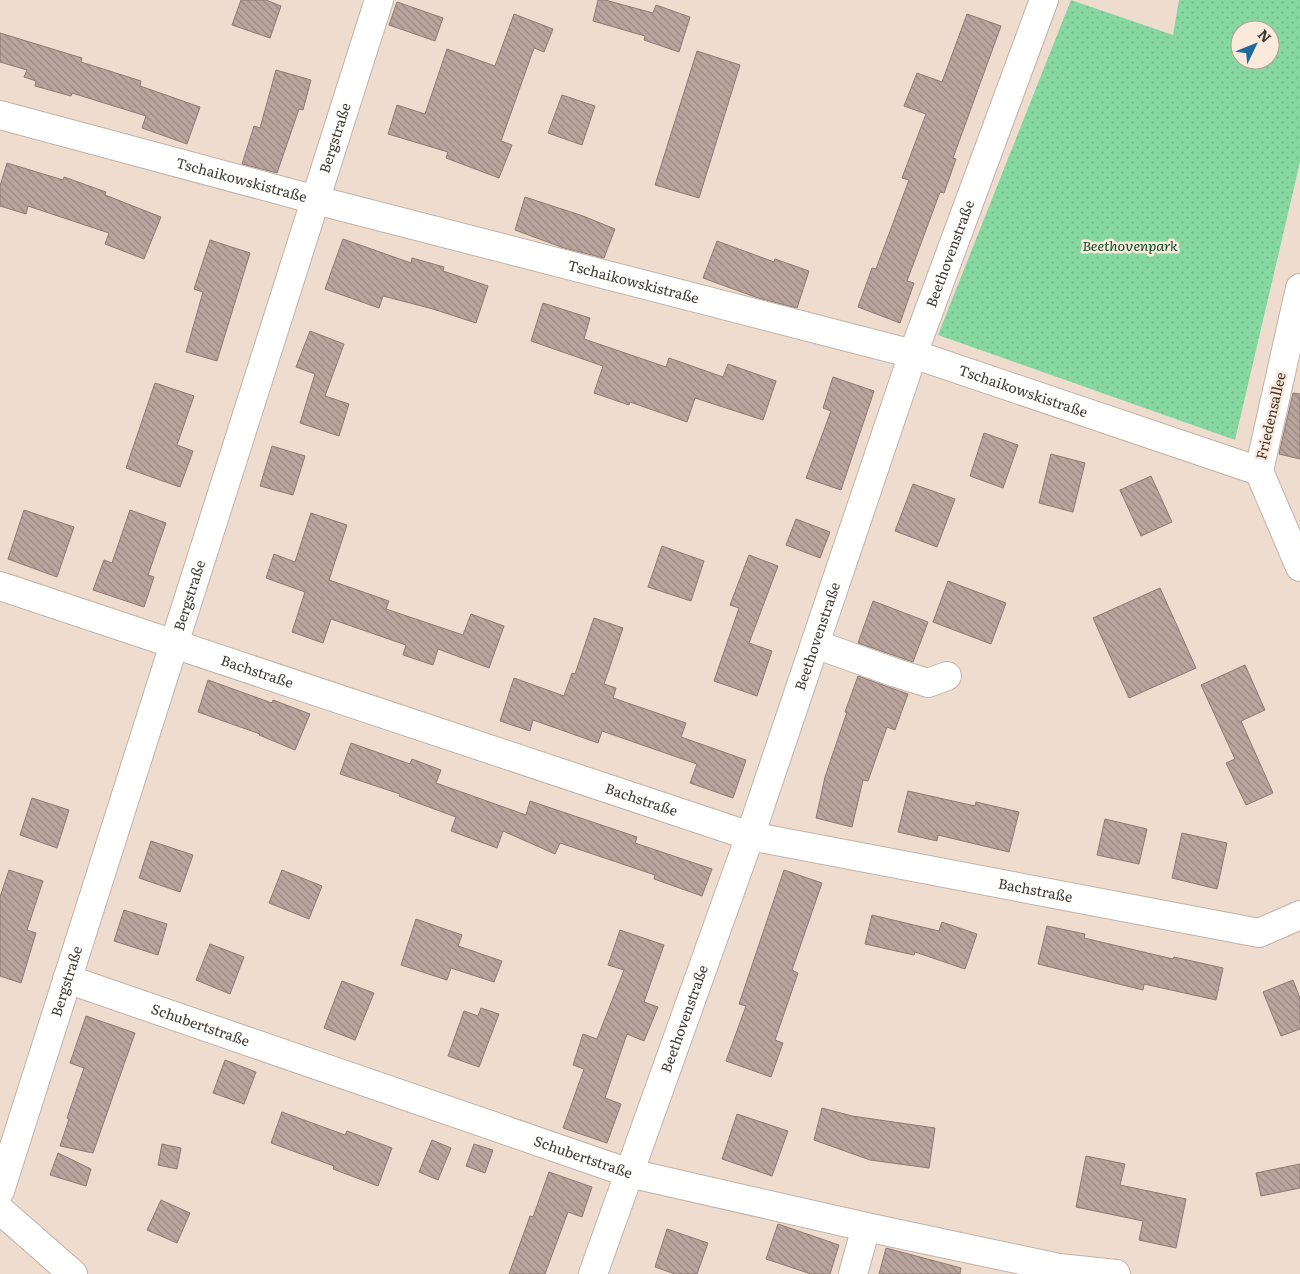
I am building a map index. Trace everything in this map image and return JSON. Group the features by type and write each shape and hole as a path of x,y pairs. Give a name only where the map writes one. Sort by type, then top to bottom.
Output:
{"street":[{"name":"Bergstraße","path":"0,1191 379,0"},
{"name":"Beethovenstraße","path":"594,1274 750,836 913,354 1044,0"},
{"name":"Tschaikowskistraße","path":"0,115 316,200 913,354 1259,471"},
{"name":"Friedensallee","path":"1300,288 1259,471 1300,567"},
{"name":"Bachstraße","path":"0,586 750,836 1259,933 1300,915"},
{"path":"815,644 928,683 947,676"},
{"name":"Schubertstraße","path":"67,979 629,1173 1058,1271 1116,1274"},
{"path":"0,1210 74,1274"},
{"path":"853,1274 866,1227"}],"green space":[{"name":"Beethovenpark","path":"1071,0 1173,35 1179,0 1300,0 1300,162 1235,440 938,335"}],"building":[{"path":"241,0 266,0 281,6 270,38 232,25"},
{"path":"598,0 605,0 653,13 656,5 690,17 679,52 644,40 645,36 593,21"},
{"path":"397,2 443,18 435,41 389,25"},
{"path":"514,14 553,29 544,52 534,48 501,141 512,145 499,178 446,158 448,152 388,134 397,105 425,114 447,49 495,66"},
{"path":"967,14 1001,26 953,158 956,159 944,193 940,192 907,281 914,283 900,323 858,307 872,268 876,269 909,180 902,178 926,114 904,106 917,73 942,82"},
{"path":"0,33 82,58 81,62 141,81 140,86 200,107 187,144 142,128 146,116 72,93 71,96 35,86 36,81 24,77 27,70 0,62"},
{"path":"697,51 740,65 699,198 655,185"},
{"path":"276,70 311,80 303,110 299,109 277,173 242,164 254,126 260,128"},
{"path":"562,95 595,106 582,145 548,133"},
{"path":"7,163 63,180 64,177 106,192 105,195 161,217 144,259 105,244 109,233 28,206 26,214 0,206 0,186"},
{"path":"525,197 583,216 615,229 604,258 564,248 515,230"},
{"path":"343,239 411,263 412,258 444,267 443,271 488,286 476,323 383,296 379,308 325,289"},
{"path":"210,240 250,253 217,361 186,352 203,292 194,289"},
{"path":"717,241 774,262 775,259 809,271 797,308 758,298 703,278"},
{"path":"543,303 590,318 584,339 666,367 669,358 723,377 728,364 776,381 763,420 695,398 687,422 630,402 629,405 594,393 603,366 531,341"},
{"path":"310,331 344,344 325,396 349,404 339,436 300,423 315,374 296,367"},
{"path":"833,377 874,391 841,490 806,478 831,411 823,408"},
{"path":"155,383 194,396 177,445 193,451 180,487 126,468"},
{"path":"1293,393 1300,394 1300,459 1279,454"},
{"path":"984,433 1018,445 1003,488 970,476"},
{"path":"272,446 305,456 293,495 260,486"},
{"path":"1051,454 1085,463 1073,512 1039,503"},
{"path":"1151,476 1172,522 1141,536 1120,490"},
{"path":"913,484 955,499 937,547 895,531"},
{"path":"24,510 74,527 57,577 8,559"},
{"path":"130,510 166,523 148,575 154,577 144,607 93,590 104,560 112,563"},
{"path":"311,513 347,525 329,580 389,601 386,609 463,635 471,614 504,626 489,668 438,649 433,665 403,655 406,645 331,619 323,643 292,632 305,592 266,578 274,554 295,562"},
{"path":"796,519 830,532 820,558 786,545"},
{"path":"662,546 704,561 691,601 648,587"},
{"path":"749,555 778,566 749,643 772,651 757,696 714,681 739,608 730,605"},
{"path":"948,581 1006,603 991,644 933,622"},
{"path":"1160,588 1196,668 1129,698 1093,618"},
{"path":"873,601 928,622 913,662 858,643"},
{"path":"594,618 623,628 604,684 616,688 613,698 686,723 681,737 746,760 733,798 690,783 697,764 602,731 598,743 533,720 530,731 500,721 514,678 564,696 572,673 575,674"},
{"path":"1245,665 1265,710 1241,721 1273,793 1246,805 1226,763 1235,759 1201,685"},
{"path":"858,676 908,694 895,730 887,727 868,781 863,780 852,827 816,818 825,777"},
{"path":"208,680 272,703 273,700 310,714 295,750 260,734 198,712"},
{"path":"351,743 410,764 412,759 441,770 436,783 526,815 530,801 637,837 635,843 712,869 702,896 654,879 655,875 560,843 555,854 503,831 497,848 451,831 456,817 399,796 400,794 340,774"},
{"path":"908,791 975,806 976,802 1019,812 1009,852 938,835 937,841 898,832"},
{"path":"32,798 69,810 57,848 20,835"},
{"path":"1105,819 1147,829 1139,864 1097,855"},
{"path":"1182,833 1227,843 1217,889 1172,878"},
{"path":"151,841 193,855 180,892 139,878"},
{"path":"9,870 43,881 27,930 36,933 21,983 0,976 0,897"},
{"path":"282,870 322,886 309,919 269,903"},
{"path":"784,870 822,883 792,970 798,973 775,1040 783,1043 771,1077 726,1061 746,1006 739,1004"},
{"path":"124,910 167,924 158,955 114,941"},
{"path":"872,915 939,931 942,922 977,934 965,969 915,952 914,955 865,944"},
{"path":"416,919 462,935 458,946 502,961 494,982 451,968 447,980 401,965"},
{"path":"1047,926 1085,934 1084,938 1173,959 1174,957 1223,968 1216,1000 1144,984 1143,990 1038,964"},
{"path":"620,930 664,945 644,1002 658,1007 644,1041 627,1034 605,1098 621,1104 607,1143 563,1128 584,1069 573,1065 583,1034 597,1039 624,970 608,965"},
{"path":"210,944 244,957 230,994 196,980"},
{"path":"1293,980 1300,998 1300,1029 1281,1036 1263,992"},
{"path":"342,981 374,993 355,1040 324,1028"},
{"path":"481,1008 499,1014 479,1067 448,1056 464,1011 478,1016"},
{"path":"86,1016 135,1033 93,1153 60,1146 69,1119 67,1118 84,1068 70,1063"},
{"path":"225,1060 256,1072 244,1104 213,1093"},
{"path":"822,1108 852,1116 935,1128 929,1168 870,1160 814,1140"},
{"path":"282,1112 345,1135 347,1131 392,1148 378,1186 333,1169 334,1166 271,1143"},
{"path":"737,1114 788,1131 772,1176 722,1159"},
{"path":"432,1140 451,1148 438,1180 419,1172"},
{"path":"162,1144 181,1148 177,1169 158,1165"},
{"path":"474,1144 493,1150 485,1173 466,1166"},
{"path":"58,1153 91,1169 86,1186 50,1175"},
{"path":"1086,1156 1125,1164 1120,1185 1186,1199 1176,1248 1139,1240 1143,1221 1076,1207"},
{"path":"1300,1164 1300,1188 1261,1196 1256,1173"},
{"path":"549,1172 592,1187 582,1217 568,1212 545,1274 509,1274 530,1216 533,1217"},
{"path":"161,1200 190,1213 177,1243 147,1230"},
{"path":"778,1224 839,1245 830,1274 811,1274 766,1259"},
{"path":"667,1229 708,1243 697,1274 675,1274 655,1267"},
{"path":"886,1248 961,1268 960,1274 879,1274"}]}
